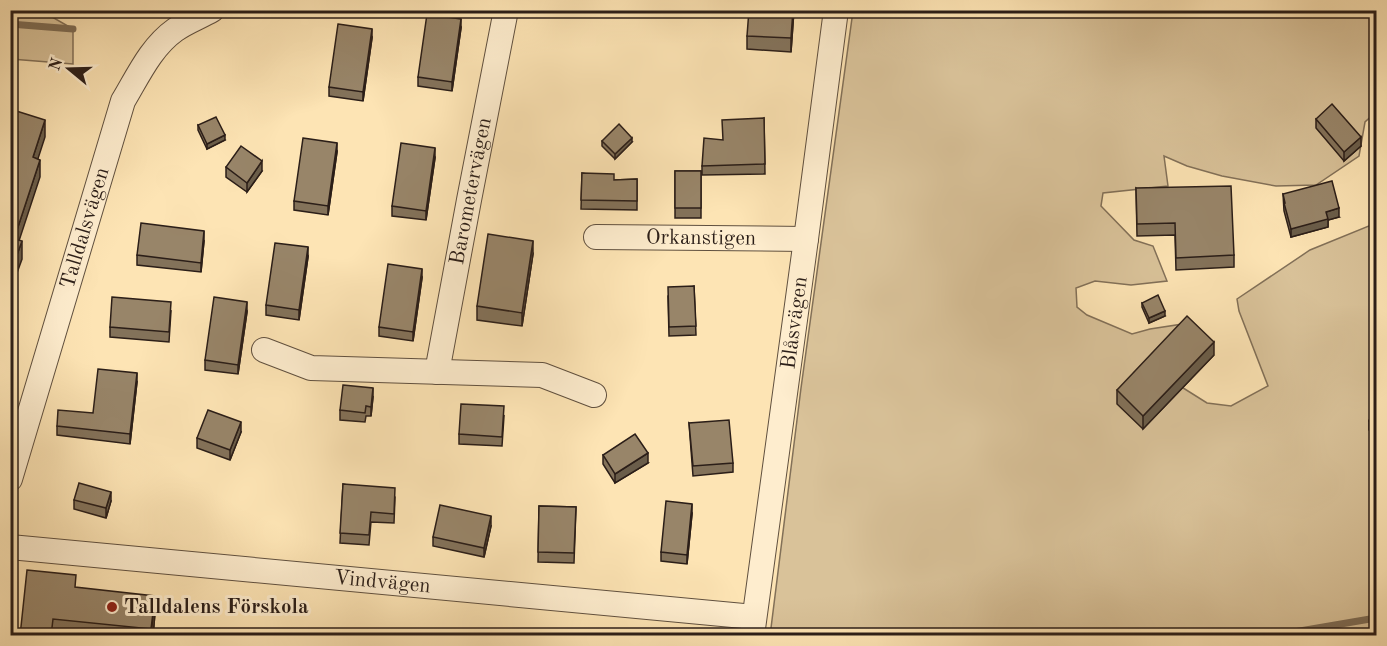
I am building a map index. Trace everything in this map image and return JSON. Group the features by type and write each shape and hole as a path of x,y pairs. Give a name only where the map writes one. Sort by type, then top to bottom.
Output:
{"street":[{"name":"Talldalsvägen","path":"10,479 123,101 137,75 157,47 174,30 212,10"},
{"name":"Barometervägen","path":"437,372 506,10"},
{"name":"Blåsvägen","path":"753,626 807,239 836,10"},
{"name":"Orkanstigen","path":"596,237 807,239"},
{"path":"264,350 311,368 542,375 594,395"},
{"name":"Vindvägen","path":"10,547 753,626"}],"shaded area":[{"path":"10,11 49,11 52,17 73,29 73,64 11,59"},
{"path":"853,11 1376,11 1376,112 1365,122 1359,156 1316,185 1276,186 1222,176 1187,166 1164,156 1168,186 1103,193 1101,206 1134,240 1153,246 1167,281 1131,285 1095,281 1076,288 1077,307 1087,315 1132,334 1183,324 1180,386 1207,403 1231,406 1268,386 1239,311 1237,299 1310,250 1376,223 1376,635 770,636 801,388"}],"building":[{"path":"749,10 793,10 791,38 747,36"},
{"path":"427,14 461,19 452,82 418,77"},
{"path":"338,24 372,29 363,92 329,87"},
{"path":"1332,104 1361,137 1344,152 1316,119"},
{"path":"10,109 45,120 33,157 40,160 14,239 22,241 10,274"},
{"path":"216,117 225,135 207,144 198,125"},
{"path":"764,118 765,164 702,166 704,138 723,140 722,120"},
{"path":"619,124 632,138 615,154 602,141"},
{"path":"303,138 337,143 328,206 294,201"},
{"path":"401,143 435,148 426,211 392,206"},
{"path":"241,146 262,161 247,183 226,167"},
{"path":"675,171 701,171 701,208 675,208"},
{"path":"582,173 614,174 614,180 637,179 637,201 581,200"},
{"path":"1332,181 1339,208 1326,212 1328,219 1291,229 1283,194"},
{"path":"1231,186 1234,255 1176,258 1175,223 1137,224 1136,188"},
{"path":"141,223 204,231 201,263 137,255"},
{"path":"488,234 533,241 522,313 477,306"},
{"path":"275,243 308,247 299,310 266,305"},
{"path":"388,264 422,269 413,332 379,327"},
{"path":"694,286 696,326 669,327 668,287"},
{"path":"1158,295 1165,311 1149,318 1142,303"},
{"path":"112,297 171,302 169,332 110,327"},
{"path":"214,297 247,302 238,365 205,360"},
{"path":"1187,316 1214,342 1143,416 1117,390"},
{"path":"98,369 137,373 130,434 57,426 58,410 93,413"},
{"path":"343,385 373,388 371,407 366,406 365,413 340,410"},
{"path":"1377,402 1377,423 1369,421"},
{"path":"461,404 504,406 502,437 459,434"},
{"path":"208,410 241,422 230,450 197,438"},
{"path":"729,420 733,463 693,466 689,423"},
{"path":"635,434 648,453 615,474 603,455"},
{"path":"79,483 111,492 106,508 74,500"},
{"path":"343,484 395,488 394,514 371,512 369,535 340,533"},
{"path":"666,501 692,504 687,555 661,552"},
{"path":"440,505 491,516 484,548 433,537"},
{"path":"539,506 576,507 574,553 538,552"},
{"path":"27,570 76,575 75,587 155,596 151,629 53,619 51,636 20,636"},
{"path":"321,632 348,636 321,636"}],"waterway":[{"path":"10,24 73,29"},
{"path":"1270,636 1376,618"}],"place":[{"name":"Talldalens Förskola","path":"112,607"}]}
